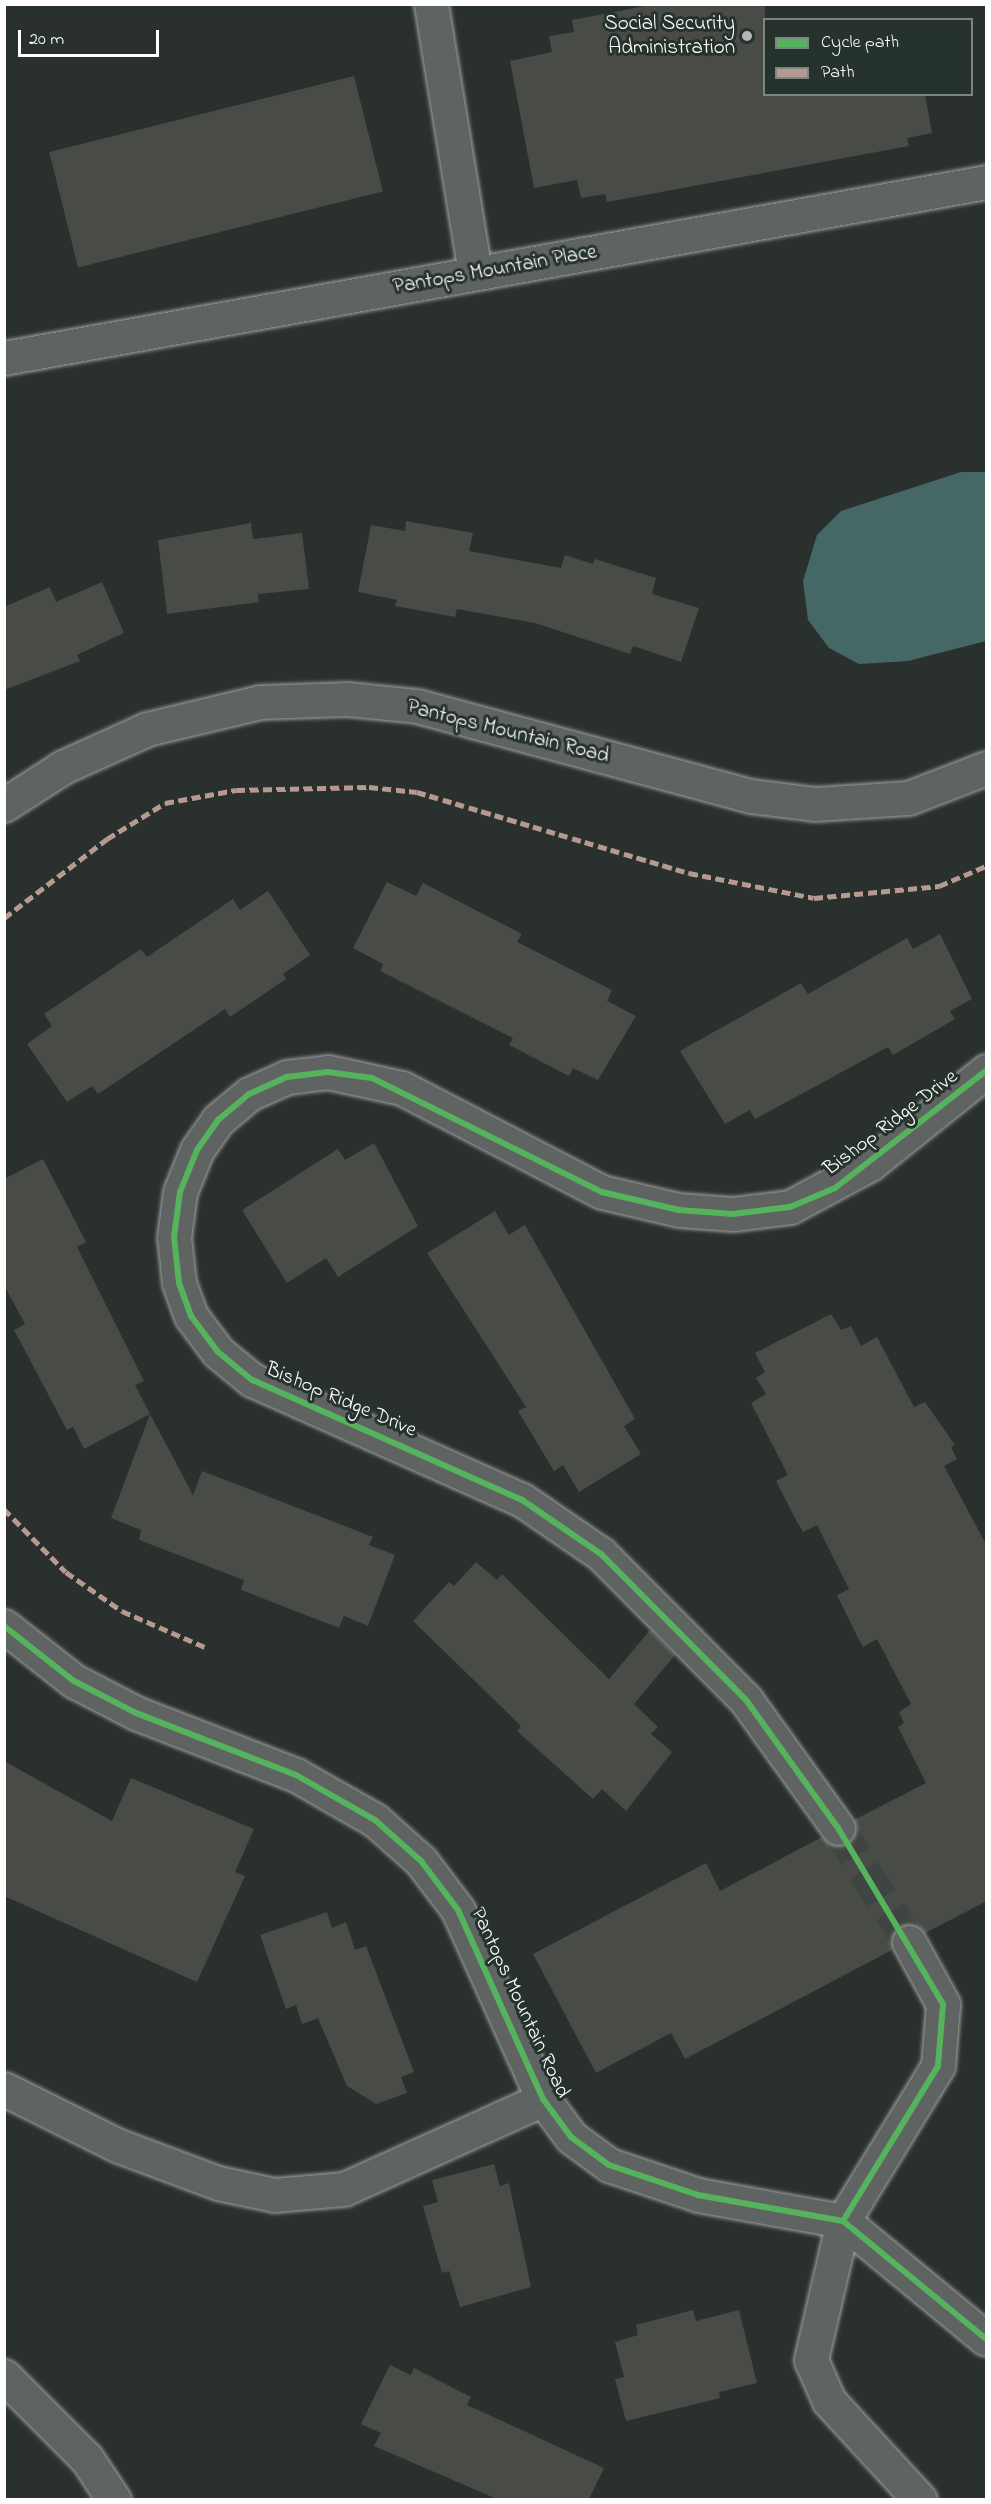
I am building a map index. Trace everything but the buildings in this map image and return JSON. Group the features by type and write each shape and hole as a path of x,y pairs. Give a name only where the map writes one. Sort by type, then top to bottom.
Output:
{"street":[{"path":"431,4 476,273"},
{"name":"Pantops Mountain Place","path":"4,358 987,182"},
{"name":"Pantops Mountain Road","path":"4,805 63,767 147,729 249,704 347,699 417,706 750,796 816,804 908,798 987,768"},
{"name":"Bishop Ridge Drive","path":"838,1828 746,1700 601,1554 522,1500 252,1380 218,1352 191,1316 179,1283 174,1237 180,1192 211,1130 249,1094 287,1077 328,1072 402,1088 602,1192 679,1210 733,1215 790,1207 870,1164 987,1071"},
{"name":"Pantops Mountain Road","path":"4,1626 74,1681 136,1713 296,1775 375,1820 413,1854 458,1910 543,2099 571,2137 634,2177 698,2195 843,2221 987,2340"},
{"path":"909,1942 944,2004 938,2066 843,2221 811,2360 829,2401 920,2499"},
{"path":"4,2089 119,2146 218,2183 274,2195 344,2189 543,2099"},
{"path":"4,2376 87,2459 114,2499"}],"water":[{"path":"961,472 986,472 986,641 908,661 859,664 829,648 808,620 803,581 817,535 841,511"}],"tunnel":[{"path":"838,1828 909,1942"}],"marked path":[{"path":"4,918 107,839 165,803 236,790 369,787 417,792 689,873 814,898 939,886 986,866"},
{"path":"4,1509 66,1572 122,1611 207,1648"}],"cycle path":[{"path":"843,2221 938,2066 943,2004 838,1828 746,1700 601,1554 522,1500 252,1380 218,1352 191,1316 179,1283 174,1237 180,1192 197,1150 218,1120 249,1094 287,1077 328,1072 372,1078 602,1192 679,1210 733,1214 790,1207 835,1188 986,1071"},
{"path":"4,1626 74,1681 136,1713 296,1775 375,1820 421,1861 458,1910 543,2099 571,2137 609,2165 698,2195 843,2221 986,2339"}],"place":[{"name":"Social Security Administration","path":"747,36"}]}
